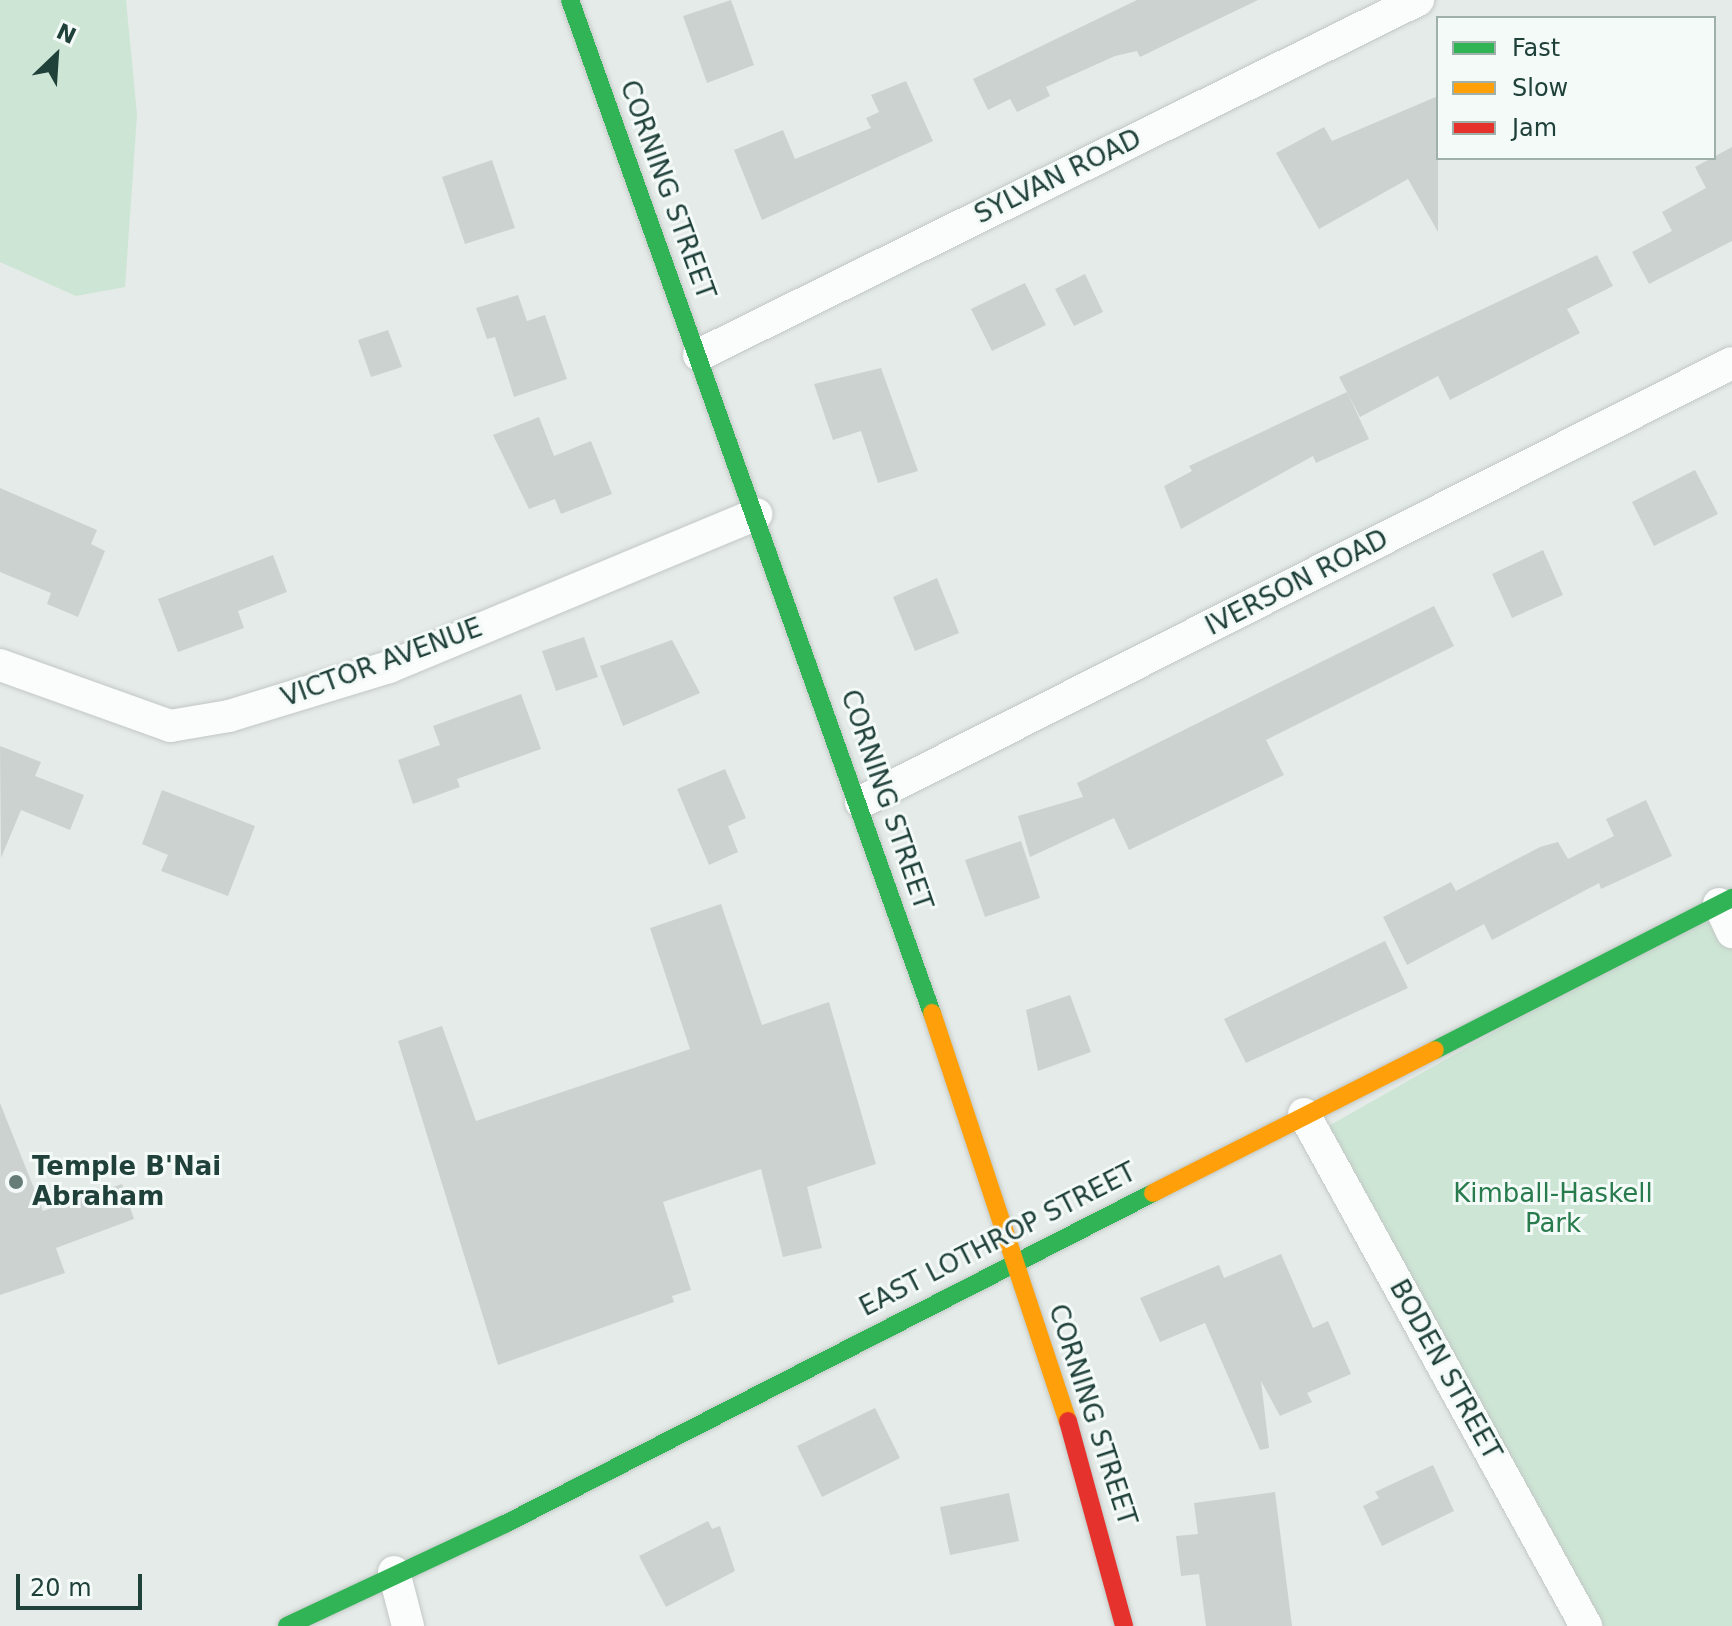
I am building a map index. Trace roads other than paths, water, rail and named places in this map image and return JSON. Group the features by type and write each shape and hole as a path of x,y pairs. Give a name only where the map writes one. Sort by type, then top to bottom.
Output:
{"street":[{"name":"CORNING STREET","path":"570,0 861,802 1087,1478 1124,1626"},
{"name":"SYLVAN ROAD","path":"699,355 1418,0"},
{"name":"IVERSON ROAD","path":"861,802 1732,363"},
{"name":"VICTOR AVENUE","path":"0,665 170,726 229,716 389,667 756,514"},
{"name":"EAST LOTHROP STREET","path":"287,1626 394,1572 505,1524 1014,1260 1304,1114 1728,911"},
{"name":"BODEN STREET","path":"1304,1114 1586,1626"},
{"path":"394,1572 408,1626"}],"place":[{"name":"Temple B'Nai Abraham","path":"16,1182"}],"park label":[{"name":"Kimball-Haskell Park","path":"1553,1209"}]}
